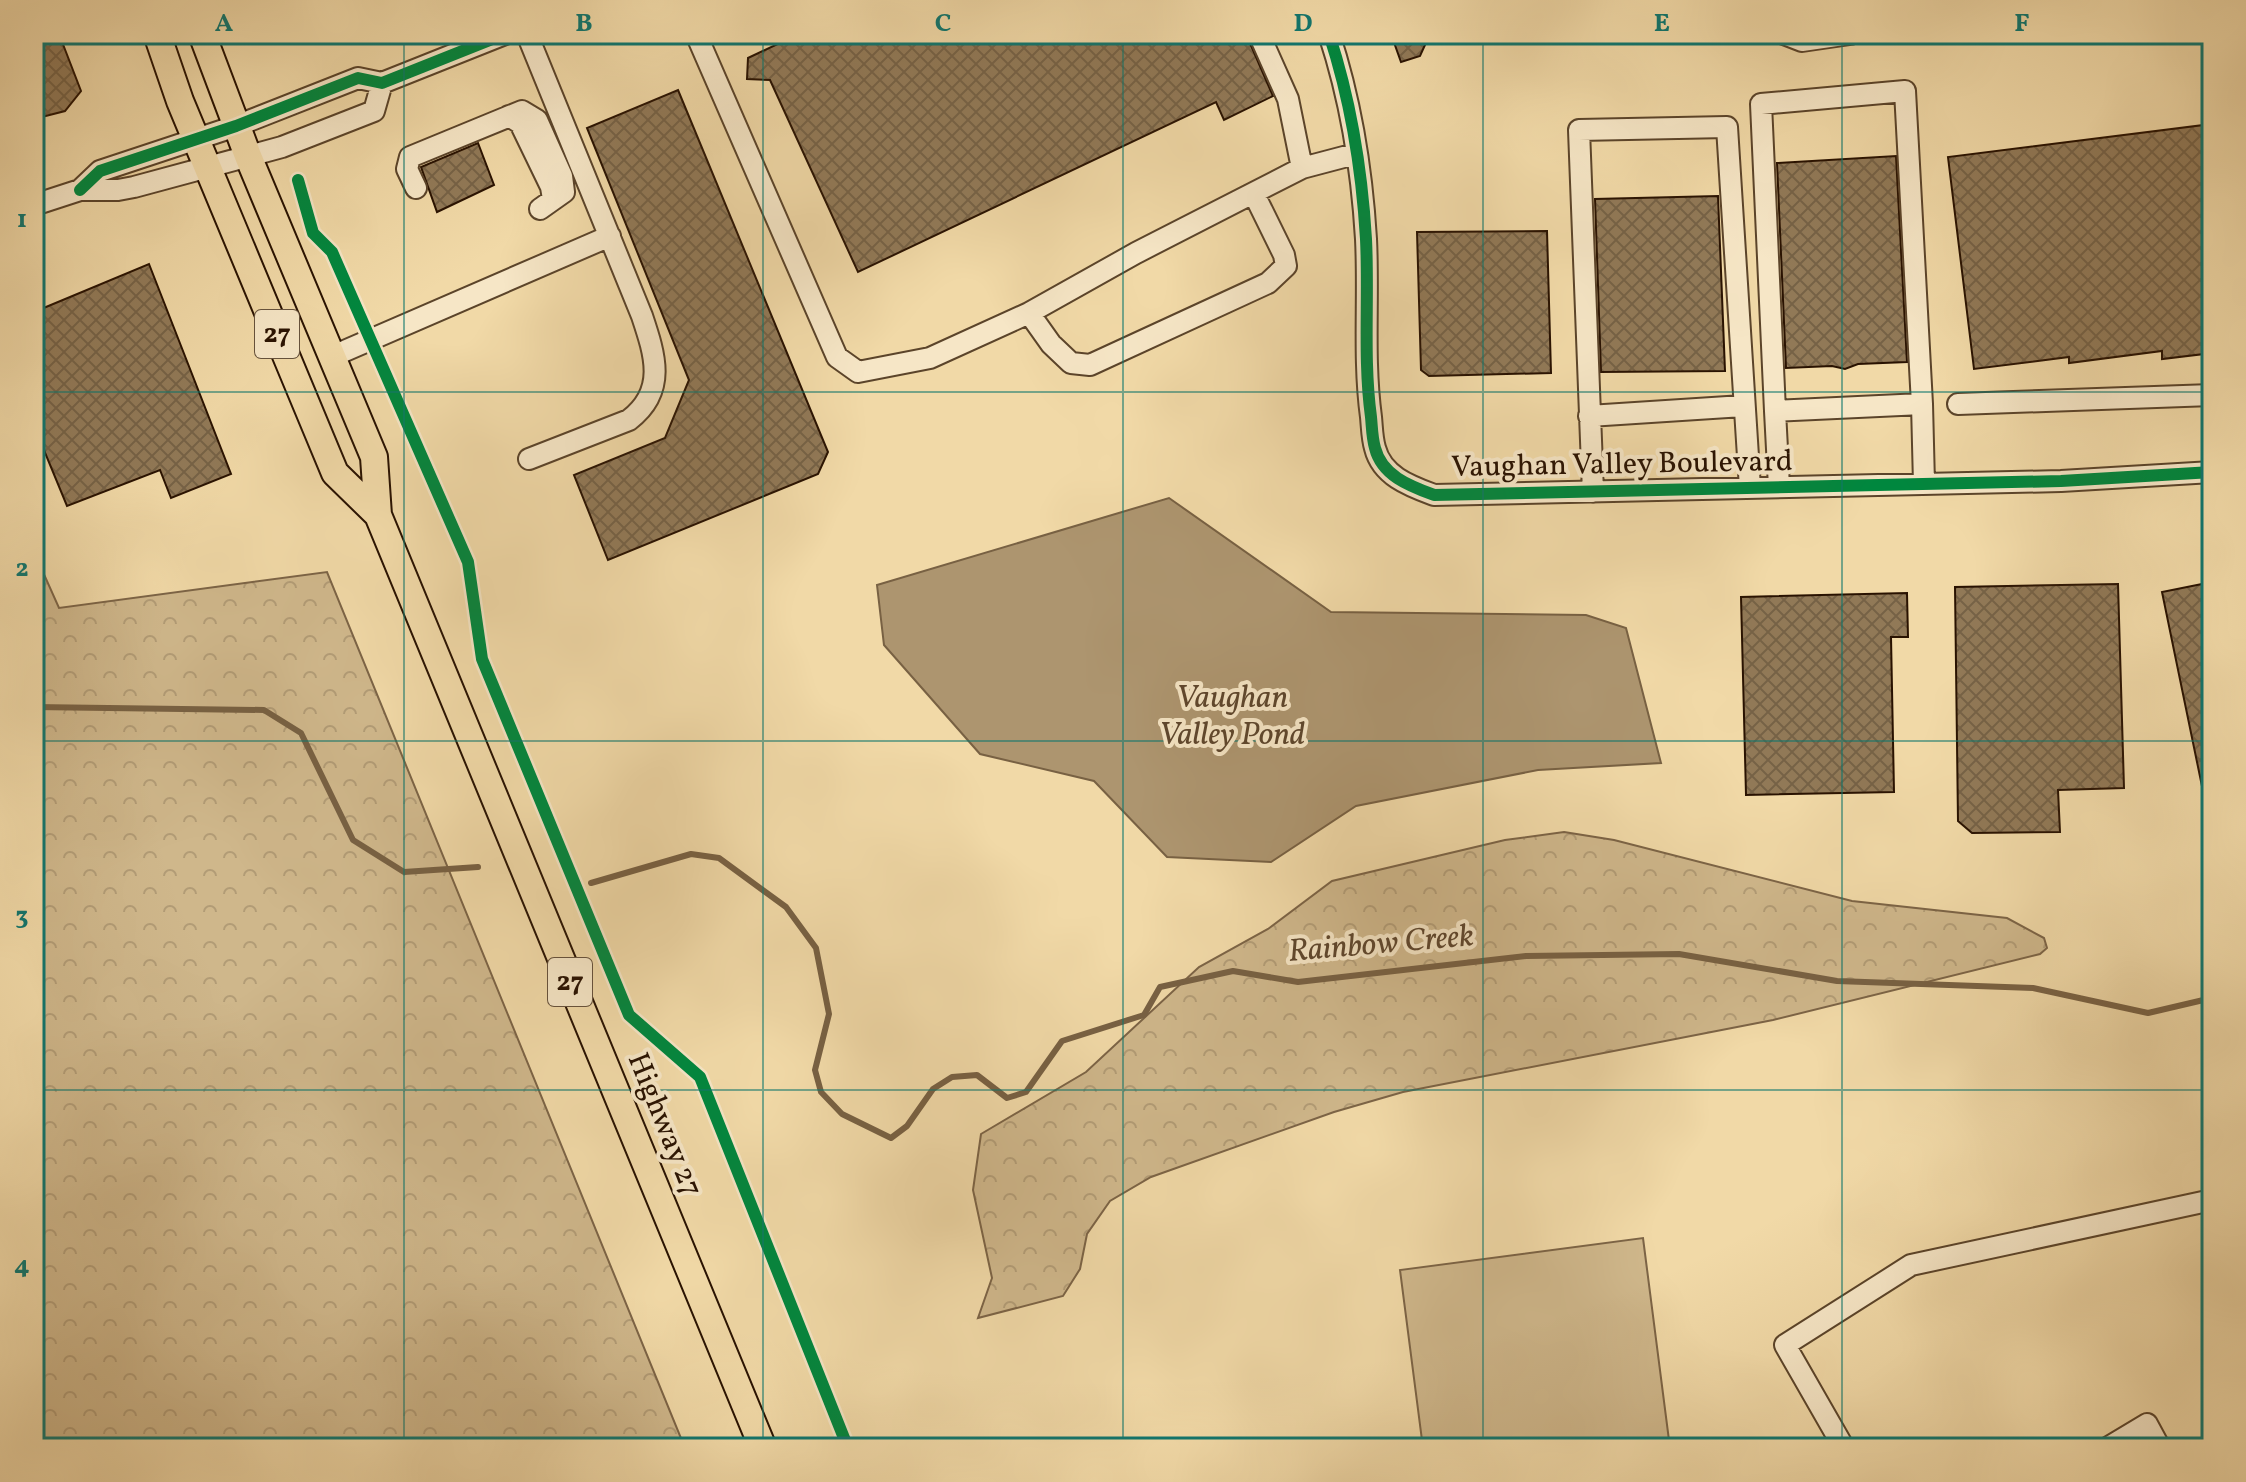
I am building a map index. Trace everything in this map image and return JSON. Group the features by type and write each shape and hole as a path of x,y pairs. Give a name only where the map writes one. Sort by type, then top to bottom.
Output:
{"main road":[{"name":"Highway 27","path":"157,34 180,101 335,473 378,515"},
{"name":"Highway 27","path":"202,34 248,156 374,457 378,515 763,1448"}],"street":[{"path":"80,190 100,171 236,126 358,78 382,83 505,34"},
{"path":"527,34 610,236 653,348 655,363 651,392 641,411 629,420 529,459"},
{"path":"696,34 837,357 858,372 930,358 1029,313 1136,253 1302,168 1355,154"},
{"path":"1259,34 1288,99 1302,168"},
{"name":"Vaughan Valley Boulevard","path":"1329,34 1339,64 1366,238 1367,390 1375,450 1387,469 1403,484 1434,495 2061,481 2212,472"},
{"path":"1784,34 1802,41 1850,34"},
{"path":"34,205 80,190 118,190 282,147 374,111 382,83"},
{"path":"1779,487 1761,104 1905,91 1924,484"},
{"path":"416,188 407,169 410,157 522,111 537,120 562,176 564,192 547,204"},
{"path":"1593,492 1579,130 1727,127 1750,488"},
{"path":"1029,313 1051,344 1071,363 1090,365 1268,283 1286,266 1284,255 1254,194"},
{"path":"333,356 610,236"},
{"path":"1958,404 2212,395"},
{"path":"1775,411 1922,404"},
{"path":"1589,416 1743,406"},
{"path":"1844,1448 1785,1345 1911,1265 2212,1200"},
{"path":"2107,1448 2147,1424 2160,1448"}],"green space":[{"path":"34,552 59,608 327,572 685,1448 34,1448"},
{"path":"1564,832 1614,840 1852,901 2007,918 2044,938 2047,948 2040,954 1773,1020 1403,1092 1334,1112 1151,1177 1110,1201 1087,1234 1080,1269 1063,1296 978,1318 992,1278 973,1190 981,1134 1086,1072 1199,967 1268,929 1332,881 1505,840"},
{"path":"1643,1238 1670,1448 1423,1448 1400,1270"}],"water":[{"name":"Vaughan Valley Pond","path":"1169,498 1331,612 1586,615 1626,628 1661,763 1538,770 1356,806 1271,862 1167,857 1094,781 980,754 884,645 877,585"}],"building":[{"path":"34,34 59,34 81,91 65,111 34,119"},
{"path":"799,34 1246,34 1273,96 1224,120 1216,102 858,272 770,80 747,79 748,58"},
{"path":"1391,34 1430,34 1420,56 1401,62"},
{"path":"678,90 828,452 818,474 608,560 574,475 665,438 689,380 587,128"},
{"path":"2212,124 2212,353 2162,359 2162,351 2069,363 2069,357 1974,369 1948,157"},
{"path":"478,143 494,185 437,212 421,167"},
{"path":"1896,156 1907,362 1858,364 1845,369 1832,366 1786,368 1777,163"},
{"path":"1718,196 1725,371 1601,372 1595,199"},
{"path":"1547,231 1551,373 1429,376 1421,370 1417,232"},
{"path":"149,264 231,474 171,498 160,470 67,506 34,426 34,312"},
{"path":"2212,582 2212,796 2204,796 2162,592"},
{"path":"2118,584 2124,788 2058,790 2060,832 1972,833 1958,821 1955,587"},
{"path":"1907,593 1908,637 1891,637 1894,792 1746,795 1741,597"}],"waterway":[{"name":"Rainbow Creek","path":"34,707 264,710 301,733 353,840 404,872 478,867"},
{"name":"Rainbow Creek","path":"591,883 691,854 719,858 786,907 816,948 829,1014 815,1070 821,1092 842,1114 891,1138 907,1126 933,1089 952,1077 977,1075 1007,1098 1026,1092 1062,1041 1144,1015 1160,987 1233,971 1298,982 1526,956 1679,954 1837,981 2033,988 2148,1013 2212,998"}],"cycle path":[{"path":"80,190 100,171 236,126 358,78 382,83 505,34"},
{"path":"1329,34 1349,109 1361,188 1367,261 1367,373 1373,440 1384,466 1407,484 1434,495 2061,481 2212,472"},
{"path":"298,180 313,233 332,252 468,562 482,659 629,1015 700,1077 848,1448"}]}
